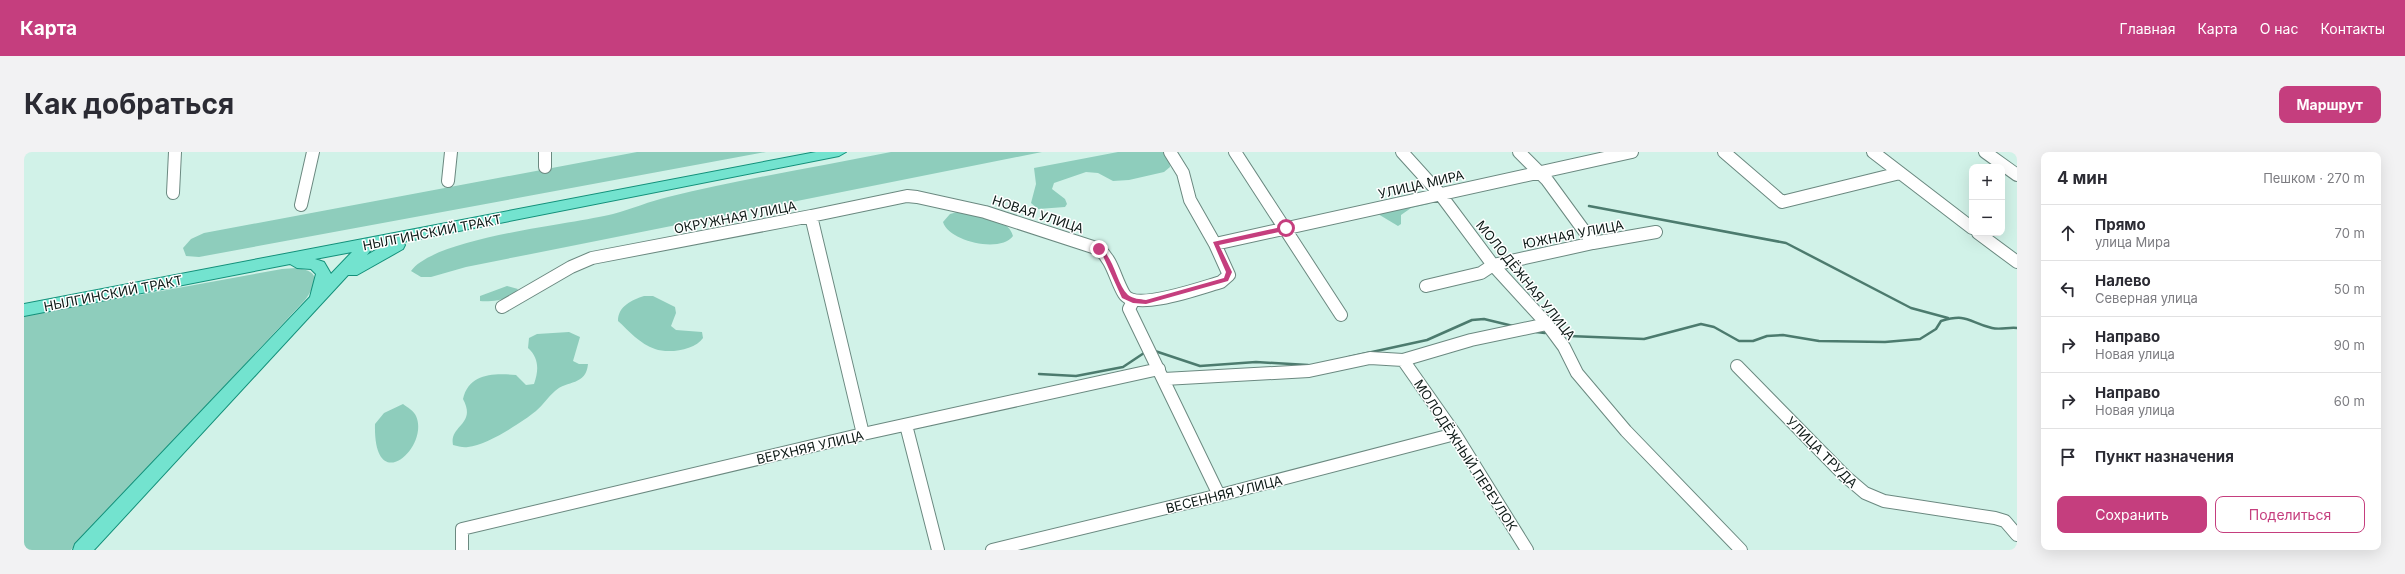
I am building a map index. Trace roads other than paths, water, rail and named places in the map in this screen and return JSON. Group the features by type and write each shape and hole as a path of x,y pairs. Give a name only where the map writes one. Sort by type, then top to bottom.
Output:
{"main road":[{"name":"НЫЛГИНСКИЙ ТРАКТ","path":"24,310 839,152"},
{"path":"314,303 356,268 379,254 444,229"},
{"path":"82,550 368,244"},
{"path":"259,265 301,263 320,266 324,270 325,277 314,303"}],"street":[{"path":"173,193 174,152"},
{"path":"301,205 313,152"},
{"path":"448,181 451,152"},
{"path":"545,152 545,166"},
{"path":"1170,152 1183,173 1190,200 1229,272 1226,279 1146,302 1133,301 1129,309 1219,496"},
{"path":"1235,152 1286,228 1341,315"},
{"name":"МОЛОДЁЖНАЯ УЛИЦА","path":"1402,152 1440,194 1493,265 1547,324 1564,347 1577,373 1626,431 1741,550"},
{"path":"1519,152 1547,180 1593,243"},
{"path":"1724,152 1782,202 1900,173"},
{"path":"1873,152 1969,226"},
{"path":"1985,152 2017,175"},
{"name":"УЛИЦА МИРА","path":"1215,244 1538,171 1625,153"},
{"name":"НОВАЯ УЛИЦА","path":"810,216 907,196 922,196 952,203 1099,249 1106,255 1125,296 1133,301"},
{"name":"ОКРУЖНАЯ УЛИЦА","path":"502,307 571,267 592,258 810,216 863,434"},
{"name":"ЮЖНАЯ УЛИЦА","path":"1426,286 1481,273 1493,265 1593,243 1656,232"},
{"path":"1982,236 2017,262"},
{"name":"ВЕРХНЯЯ УЛИЦА","path":"462,550 462,529 906,425 1161,374 1310,371 1370,358 1403,360 1471,340 1547,324"},
{"name":"МОЛОДЁЖНЫЙ ПЕРЕУЛОК","path":"1403,360 1455,434 1528,550"},
{"name":"УЛИЦА ТРУДА","path":"1737,366 1845,476 1865,493 1884,501 1995,518 2005,521 2017,535"},
{"path":"906,425 938,550"},
{"name":"ВЕСЕННЯЯ УЛИЦА","path":"992,550 1219,496 1455,434"}],"waterway":[{"path":"1589,206 1786,243 1911,308 1948,318"},
{"path":"1569,336 1644,339 1701,324 1714,327 1739,341 1753,341 1767,336 1783,335 1819,341 1885,342 1920,339 1936,329 1941,321 1957,318 1968,319 1995,329 2017,328"},
{"path":"1349,357 1427,340 1472,320 1484,319 1513,326"},
{"path":"1536,332 1545,333"},
{"path":"1155,351 1200,366 1256,362 1308,365"},
{"path":"1039,374 1076,376 1123,367 1144,353"}]}
